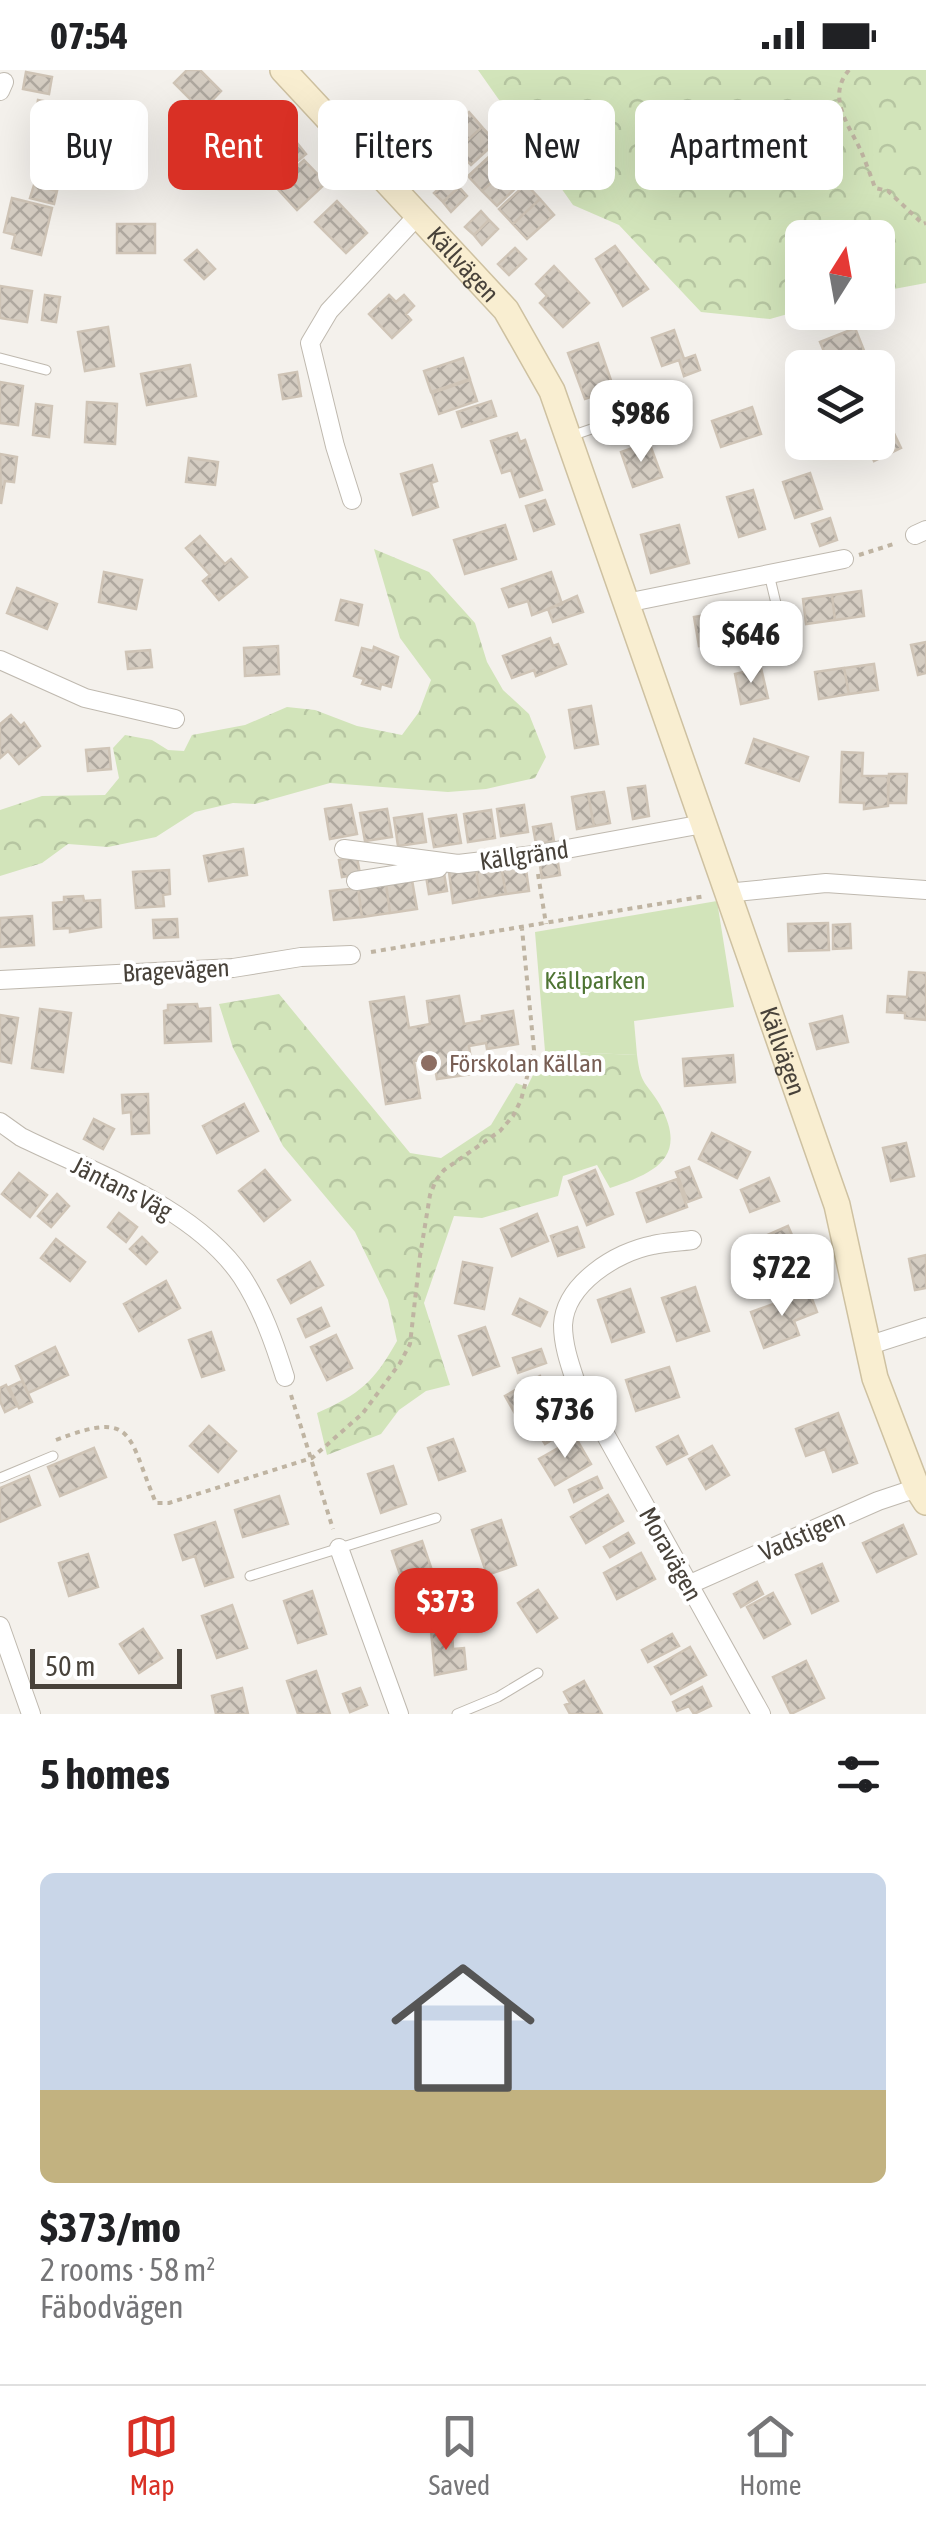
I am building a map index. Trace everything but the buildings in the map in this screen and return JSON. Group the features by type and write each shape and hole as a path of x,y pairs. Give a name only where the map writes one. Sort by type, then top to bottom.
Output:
{"street":[{"name":"Källvägen","path":"284,70 506,310 552,391 837,1205 875,1378 921,1496"},
{"path":"352,500 334,446 310,344 329,311 418,215"},
{"path":"626,602 844,558"},
{"path":"0,660 85,698 175,718"},
{"name":"Källgränd","path":"344,849 458,864 534,855 703,824"},
{"path":"356,881 458,864"},
{"path":"726,893 826,883 926,890"},
{"name":"Bragevägen","path":"0,980 233,968 301,957 351,956"},
{"name":"Jäntans Väg","path":"0,1122 22,1137 167,1209 208,1241 240,1274 260,1308 285,1376"},
{"name":"Moravägen","path":"692,1240 650,1245 606,1264 586,1280 572,1298 563,1321 565,1348 575,1380 761,1714"},
{"path":"867,1346 926,1327"},
{"name":"Vadstigen","path":"688,1585 878,1501 921,1496"},
{"path":"339,1548 399,1714"},
{"path":"0,1626 32,1714"}],"lane":[{"path":"0,358 46,370"},
{"path":"568,437 644,411"},
{"path":"769,574 789,658"},
{"path":"0,1478 53,1456"},
{"path":"250,1576 436,1518"},
{"path":"457,1714 498,1697 538,1673"}],"path":[{"path":"841,100 842,79 848,70"},
{"path":"843,118 876,188 888,191 926,223"},
{"path":"844,558 880,550 921,532"},
{"path":"534,855 546,925"},
{"path":"351,956 726,893"},
{"path":"52,1442 97,1425 110,1425 126,1432 156,1503 170,1504 312,1458 362,1413 410,1344 420,1256 436,1180 500,1130 521,1100 534,1050 522,929"},
{"path":"285,1376 339,1548"}],"green space":[{"path":"478,70 926,70 926,283 895,289 895,220 785,220 785,315 770,319 701,312 619,225 573,205 562,190 615,190 615,100 499,100"},
{"path":"374,549 429,572 475,623 487,662 503,690 529,714 546,757 535,778 486,789 448,792 330,783 255,804 233,803 195,812 156,837 108,847 68,844 42,863 0,876 0,810 42,796 105,795 119,778 113,748 125,735 152,740 168,750 184,751 192,735 245,725 287,707 315,710 357,726 402,735 419,712 431,680 400,638"},
{"name":"Källparken","path":"717,901 734,1007 634,1021 637,1055 545,1051 535,932"},
{"path":"279,994 410,1153 441,1158 491,1125 516,1083 527,1087 545,1051 637,1055 642,1079 660,1105 671,1138 669,1151 653,1169 610,1188 597,1165 563,1176 558,1196 482,1218 454,1216 424,1303 450,1385 426,1391 399,1410 381,1434 327,1455 317,1413 364,1385 397,1341 388,1300 355,1232 283,1146 233,1048 219,1004"}],"place":[{"name":"Förskolan Källan","path":"429,1063"}]}
